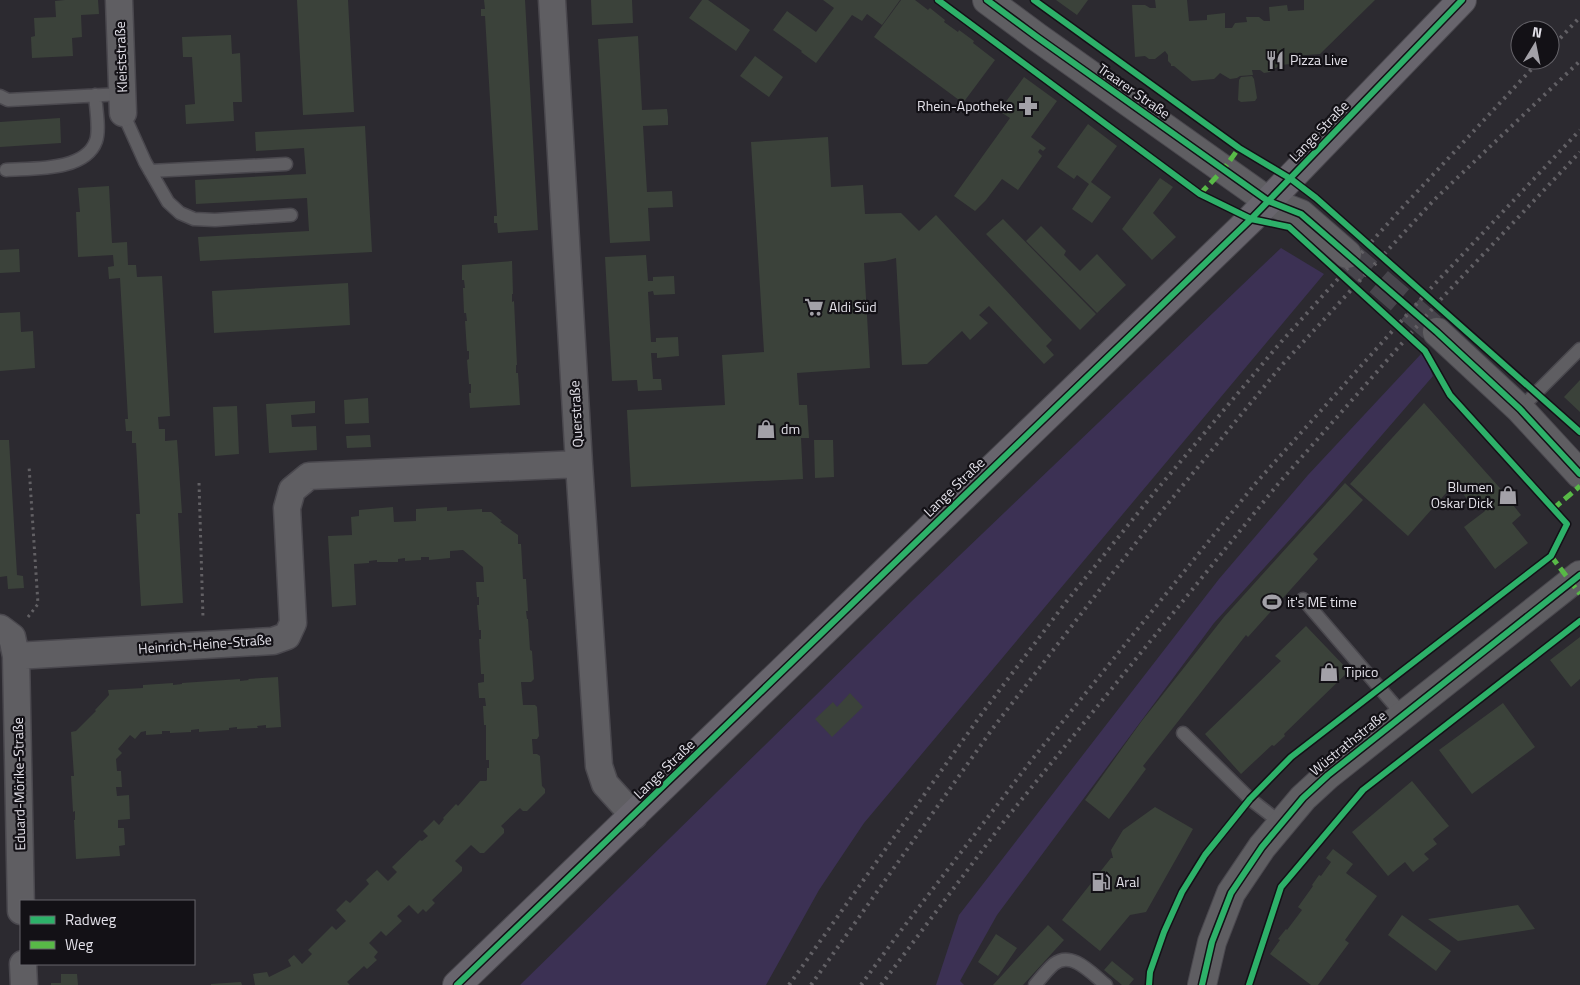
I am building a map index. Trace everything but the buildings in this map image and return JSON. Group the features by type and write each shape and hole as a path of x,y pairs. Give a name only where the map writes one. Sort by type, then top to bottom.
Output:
{"main road":[{"name":"Lange Straße","path":"457,985 634,816 1268,201 1462,0"}],"street":[{"name":"Kleiststraße","path":"119,0 123,104"},
{"name":"Querstraße","path":"552,0 599,766 605,784 634,816"},
{"name":"Traarer Straße","path":"987,0 1268,201 1301,214 1347,254"},
{"path":"1437,332 1520,409 1580,474"},
{"name":"Heinrich-Heine-Straße","path":"9,640 204,645 273,641 287,636 293,623 287,508 292,490 309,476 579,464"},
{"name":"Wüstrathstraße","path":"1202,985 1212,942 1231,893 1262,847 1303,798 1328,775 1580,575"},
{"name":"Eduard-Mörike-Straße","path":"9,640 21,900"},
{"path":"23,965 24,985"}],"lane":[{"path":"6,170 63,166 88,153 96,141 95,95"},
{"path":"0,96 8,100 95,95 123,104 130,130 168,202 180,213 194,219 215,220 291,215"},
{"path":"150,171 286,164"},
{"path":"1520,409 1580,349"},
{"path":"1303,599 1403,715"},
{"path":"1182,733 1250,800 1281,823"},
{"path":"1035,985 1054,964 1069,960 1076,962 1106,985"}],"path":[{"path":"9,640 38,604 29,466"},
{"path":"199,483 204,645"}],"shaded area":[{"path":"1281,248 1324,274 864,823 819,890 766,985 520,985 913,600"},
{"path":"1421,354 1426,359 1433,376 1324,502 1214,623 997,915 960,981 964,985 936,985 959,915 1219,579 1308,475"}],"tunnel":[{"path":"1347,254 1437,332"}],"railway":[{"path":"1560,38 1580,17"},
{"path":"811,985 993,728 1142,535 1282,365 1434,200 1580,61"},
{"path":"789,985 983,712 1066,602 1154,493 1281,342 1401,209 1531,70"},
{"path":"861,985 1034,757 1255,484 1431,288 1580,130"},
{"path":"881,985 1005,820 1278,484 1441,299 1580,152"}],"marked path":[{"path":"1200,194 1223,170 1239,148"},
{"path":"1553,509 1580,486"},
{"path":"1551,556 1580,594"}],"cycle path":[{"path":"938,0 1200,194 1251,219 1289,227 1425,351 1450,395 1567,524 1551,556 1291,757 1250,799 1205,855 1182,892 1164,932 1150,972 1149,985"},
{"path":"987,0 1268,201 1301,214 1437,332 1520,409 1580,474"},
{"path":"1034,0 1239,148 1291,179 1316,198 1580,432"},
{"path":"457,985 1251,219 1462,0"},
{"path":"1202,985 1212,942 1231,893 1262,847 1303,798 1328,775 1580,575"},
{"path":"1249,985 1281,887 1363,790 1580,621"}],"place":[{"name":"Pizza Live","path":"1275,60"},
{"name":"Rhein-Apotheke","path":"1028,106"},
{"name":"Aldi Süd","path":"814,307"},
{"name":"dm","path":"766,429"},
{"name":"Blumen Oskar Dick","path":"1508,495"},
{"name":"it's ME time","path":"1272,602"},
{"name":"Tipico","path":"1329,672"},
{"name":"Aral","path":"1101,882"}]}
